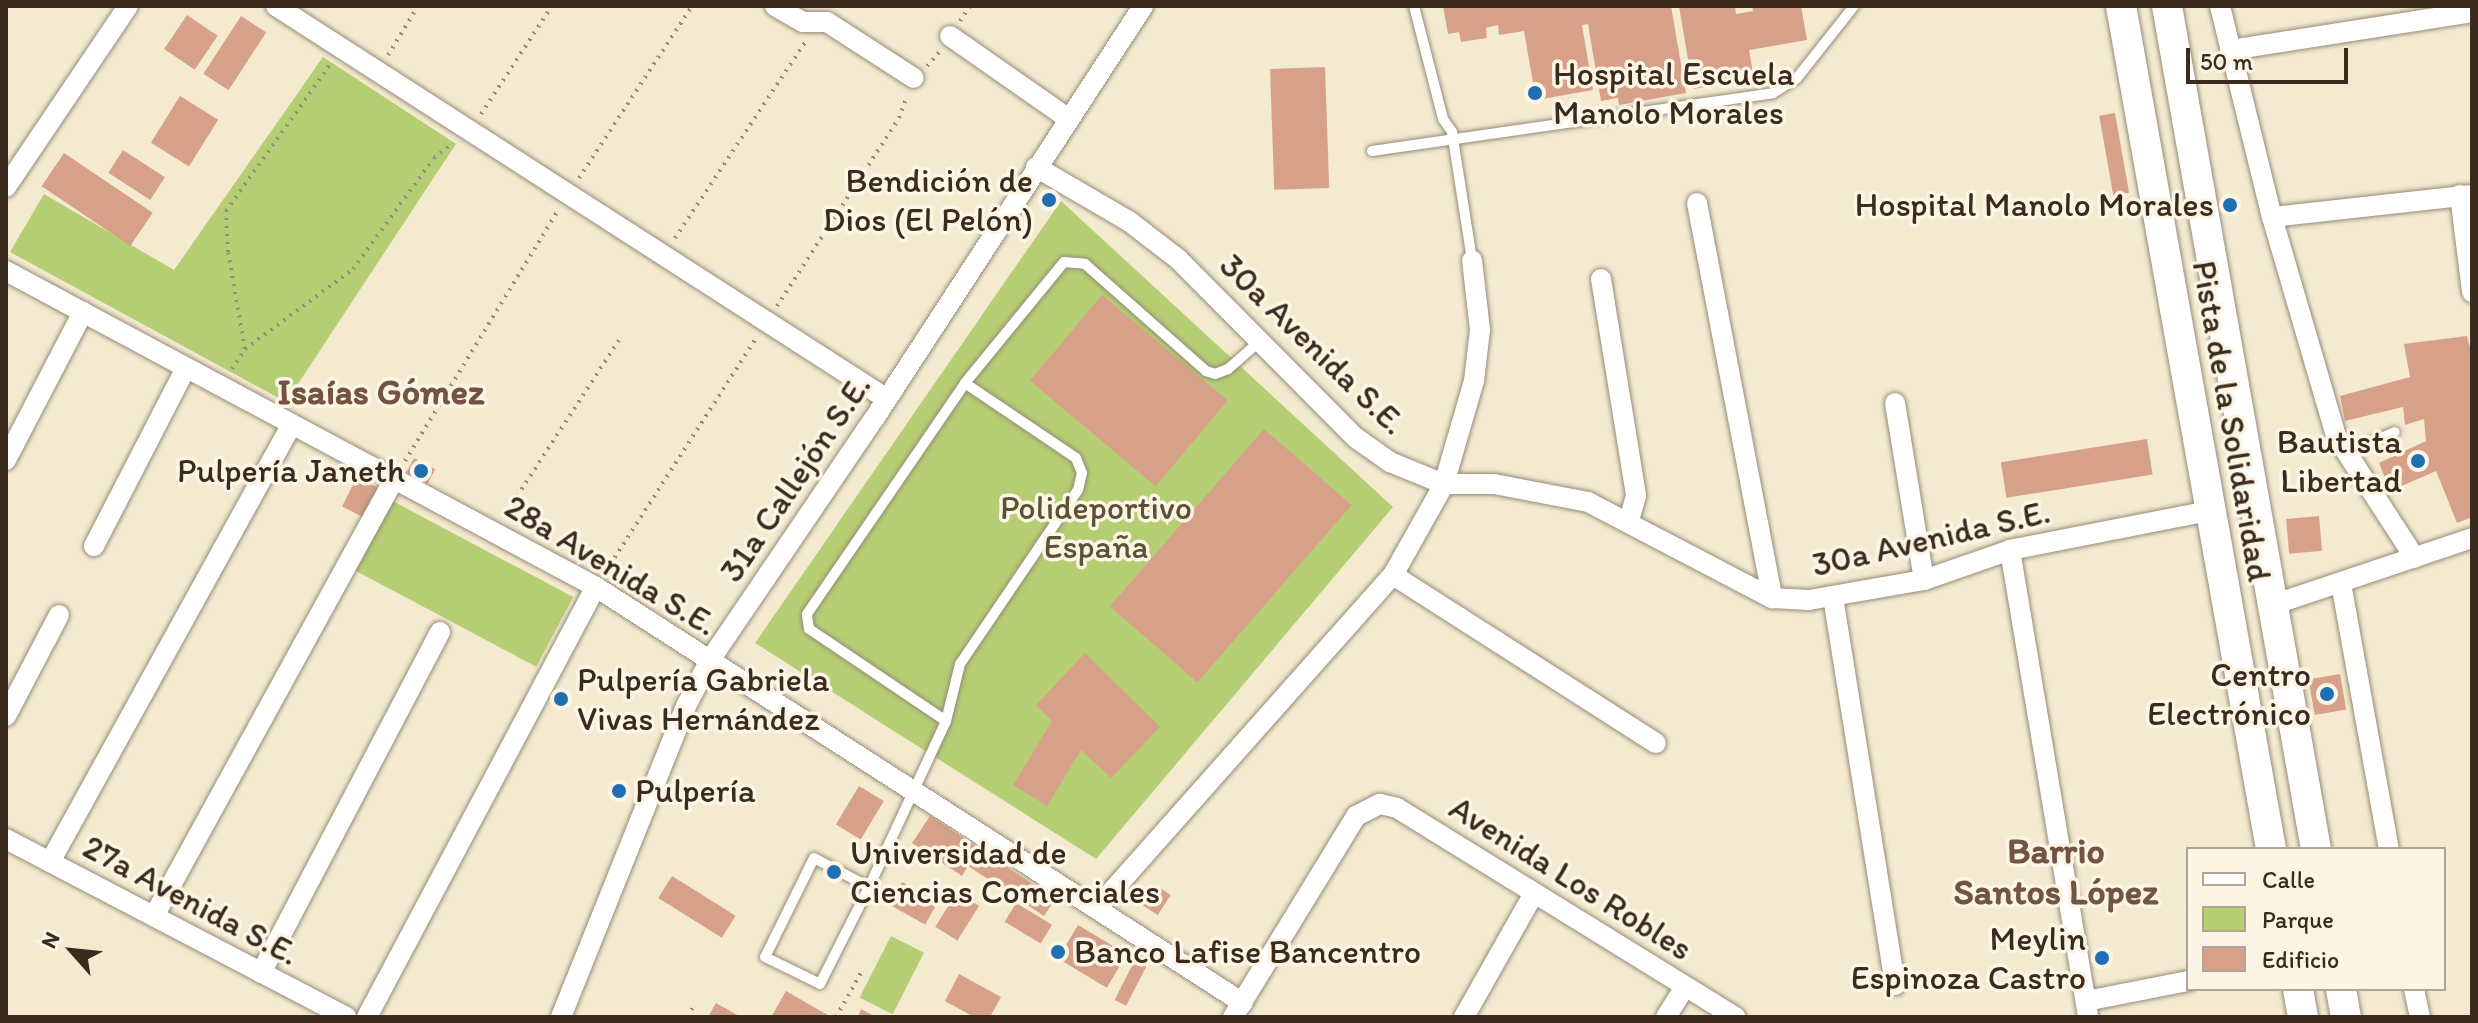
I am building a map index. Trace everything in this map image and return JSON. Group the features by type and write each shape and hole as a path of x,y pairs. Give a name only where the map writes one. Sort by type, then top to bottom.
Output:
{"main road":[{"name":"Pista de la Solidaridad","path":"2121,6 2271,847"},
{"name":"Pista de la Solidaridad","path":"2167,6 2316,847"},
{"path":"2298,991 2303,1017"},
{"path":"2341,991 2346,1017"}],"street":[{"path":"6,187 128,6"},
{"path":"276,6 887,399"},
{"path":"775,6 803,22 827,22 914,78"},
{"name":"31a Callejón S.E.","path":"561,1017 687,704 710,660 887,399 1143,6"},
{"path":"2220,6 2272,217 2336,436 2415,558"},
{"path":"2230,50 2472,12"},
{"path":"950,36 1069,119"},
{"name":"30a Avenida S.E.","path":"1036,167 1130,222 1178,259 1356,438 1390,462 1444,484 1494,484 1588,502 1629,520 1772,598 1833,597 1924,580 2010,550 2209,511"},
{"path":"2272,217 2466,195 2472,292"},
{"path":"1697,203 1772,598"},
{"path":"1098,907 1393,575 1444,484 1474,381 1480,330 1472,260"},
{"name":"28a Avenida S.E.","path":"6,271 596,587 1098,907 1238,1010"},
{"path":"1601,279 1636,496 1629,520"},
{"path":"6,460 83,312"},
{"path":"94,546 186,368"},
{"path":"1895,403 1924,580"},
{"path":"50,862 292,424"},
{"path":"154,916 394,479"},
{"path":"2272,605 2472,538"},
{"path":"2010,550 2087,1009 2186,982"},
{"path":"1393,575 1656,743"},
{"path":"2341,583 2389,847"},
{"path":"367,1017 596,587"},
{"path":"1833,597 1895,985"},
{"path":"6,716 59,615"},
{"path":"261,973 440,632"},
{"name":"Avenida Los Robles","path":"1238,1010 1356,816 1369,805 1397,808 1533,895 1736,1017"},
{"name":"27a Avenida S.E.","path":"6,839 346,1017"},
{"path":"1464,1017 1533,895"},
{"path":"1666,1017 1685,986"},
{"path":"2414,991 2420,1017"}],"lane":[{"path":"1414,6 1443,119 1454,143 1472,260"},
{"path":"1372,151 1454,143 1773,93 1797,78 1854,6"},
{"path":"946,721 809,629 807,614 965,383 1064,262 1085,264 1206,371 1215,374 1228,369 1260,341"},
{"path":"869,887 814,858 765,957 820,984 869,887 946,721 960,664 1078,490 1082,473 1076,458 965,383"},
{"path":"2347,453 2395,432"}],"path":[{"path":"378,70 418,6"},
{"path":"221,387 245,349 353,269 434,158 471,129 552,6"},
{"path":"394,479 567,196 692,6"},
{"path":"663,257 812,31 813,22"},
{"path":"245,349 228,252 226,211 343,48"},
{"path":"494,532 619,340"},
{"path":"836,1017 863,969"},
{"path":"688,1017 693,1007"}],"green space":[{"path":"323,57 456,144 286,402 10,252 44,194 174,270"},
{"name":"Polideportivo España","path":"1061,201 1393,507 1096,859 755,643"},
{"path":"387,498 573,597 536,667 350,568"},
{"path":"891,936 924,953 893,1014 860,997"}],"building":[{"path":"1443,6 1671,6 1686,93 1619,105 1618,98 1601,101 1588,24 1582,25 1593,90 1536,100 1524,31 1499,35 1498,25 1486,28 1487,38 1461,42 1459,32 1448,34"},
{"path":"1679,6 1735,6 1736,14 1753,11 1752,6 1801,6 1807,40 1749,50 1754,79 1693,89"},
{"path":"187,15 218,36 195,70 164,49"},
{"path":"241,16 266,32 229,90 203,74"},
{"path":"1325,67 1329,188 1274,190 1270,69"},
{"path":"180,96 218,120 189,166 151,143"},
{"path":"2115,113 2129,193 2113,196 2099,116"},
{"path":"123,150 165,177 150,200 108,173"},
{"path":"64,153 153,213 130,246 42,186"},
{"path":"1102,295 1228,400 1156,486 1030,381"},
{"path":"2467,336 2472,356 2472,517 2457,523 2436,471 2390,491 2379,463 2426,441 2424,419 2405,425 2403,407 2345,421 2340,396 2410,377 2404,344"},
{"name":"Polideportivo España","path":"1264,429 1352,505 1197,682 1110,606"},
{"path":"2147,439 2153,475 2006,498 2001,462"},
{"name":"Pulpería Janeth","path":"414,458 435,469 428,483 406,472"},
{"path":"357,477 379,488 364,518 342,506"},
{"path":"2319,516 2322,551 2289,554 2286,519"},
{"path":"1085,653 1160,727 1111,778 1081,750 1047,806 1013,785 1052,721 1036,705"},
{"name":"Centro Electrónico","path":"2340,674 2346,709 2315,715 2308,680"},
{"path":"859,786 884,801 861,840 836,825"},
{"path":"930,816 1055,899 1044,916 968,866 962,876 912,843"},
{"path":"672,876 736,916 722,938 658,898"},
{"path":"902,882 938,902 925,925 889,905"},
{"path":"1154,884 1171,895 1158,915 1141,904"},
{"path":"957,892 979,906 957,941 935,927"},
{"path":"1016,903 1052,925 1041,943 1005,922"},
{"path":"1078,925 1127,954 1107,988 1058,958"},
{"path":"1140,950 1152,956 1126,1006 1115,1000"},
{"path":"959,974 1001,997 990,1017 974,1017 945,1001"},
{"path":"786,991 831,1017 771,1017"},
{"path":"716,1003 741,1017 708,1017"},
{"path":"861,1009 876,1017 858,1017"}],"place":[{"name":"Hospital Escuela Manolo Morales","path":"1535,93"},
{"name":"Bendición de Dios (El Pelón)","path":"1049,200"},
{"name":"Hospital Manolo Morales","path":"2230,205"},
{"name":"Bautista Libertad","path":"2418,461"},
{"name":"Pulpería Janeth","path":"421,471"},
{"name":"Centro Electrónico","path":"2327,694"},
{"name":"Pulpería Gabriela Vivas Hernández","path":"561,699"},
{"name":"Pulpería","path":"619,791"},
{"name":"Universidad de Ciencias Comerciales","path":"834,872"},
{"name":"Banco Lafise Bancentro","path":"1058,952"},
{"name":"Meylin Espinoza Castro","path":"2102,958"}],"district":[{"name":"Isaías Gómez","path":"381,392"},
{"name":"Barrio Santos López","path":"2056,870"}]}
